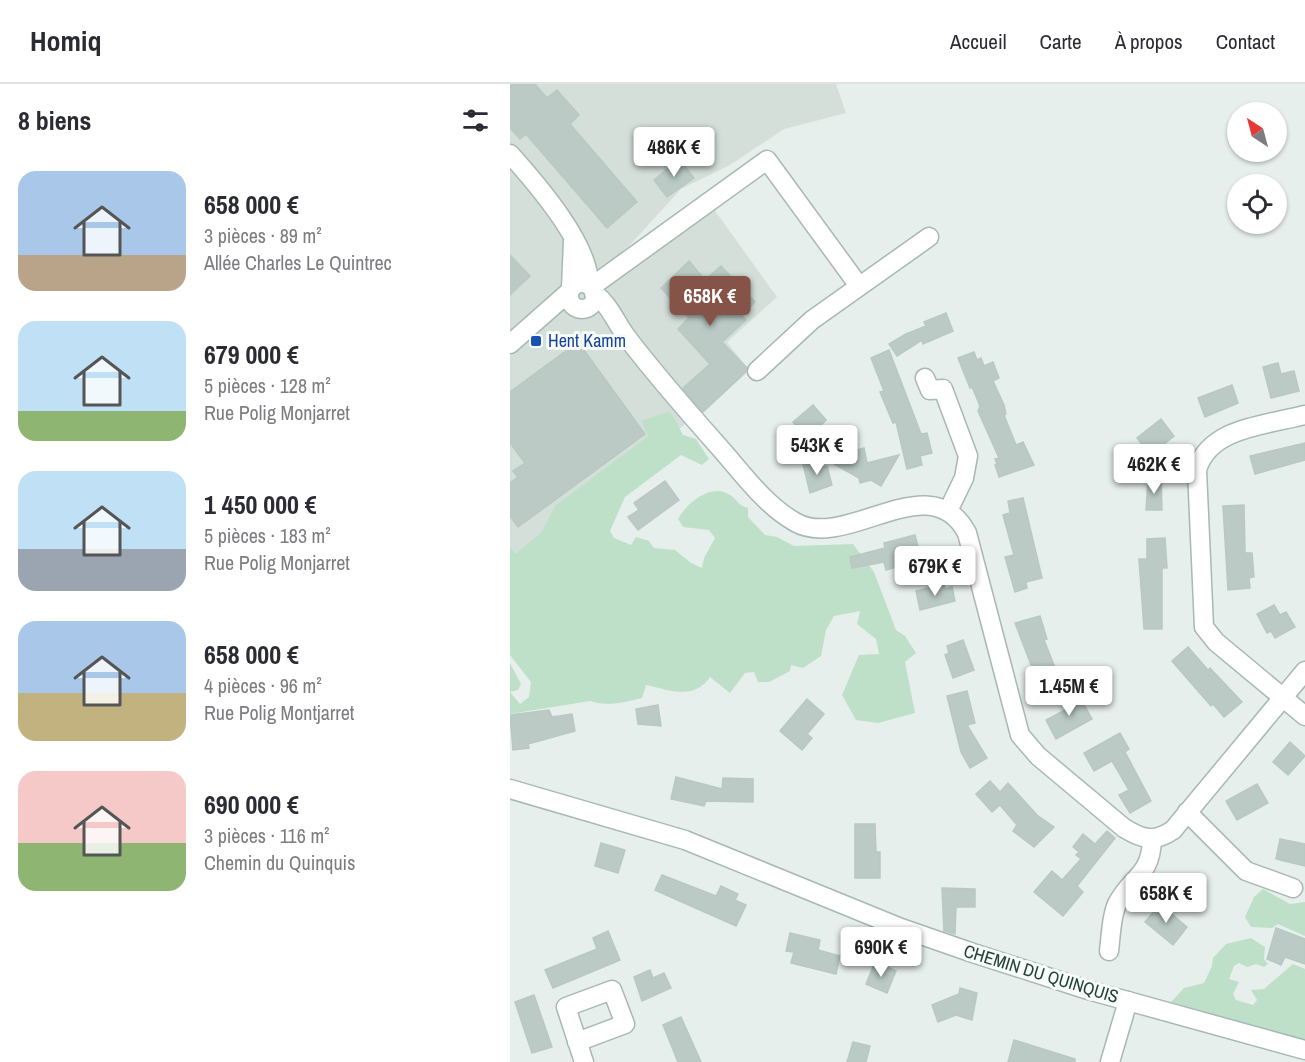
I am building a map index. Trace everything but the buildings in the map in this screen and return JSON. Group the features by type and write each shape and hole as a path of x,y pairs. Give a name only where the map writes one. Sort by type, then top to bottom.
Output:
{"street":[{"path":"510,154 559,213 587,266 583,289 593,303 525,333"},
{"path":"510,345 583,289 767,160 859,286"},
{"path":"758,371 812,320 929,237"},
{"path":"583,289 607,304 618,326 675,397 754,486 795,522 813,529 821,529 914,507 938,506 948,511 967,533 1020,735 1038,756 1124,828 1139,837 1160,838 1173,830 1305,671"},
{"path":"581,309 618,326"},
{"path":"925,378 930,390 944,389 968,456 964,478 948,511"},
{"path":"1305,415 1224,437 1204,452 1197,470 1204,627 1216,642 1305,716"},
{"name":"CHEMIN DU QUINQUIS","path":"510,789 685,840 934,940 1128,1001 1305,1050"},
{"path":"1187,812 1246,871 1293,888"},
{"path":"1109,951 1118,901 1150,862 1152,839"},
{"path":"1110,1062 1128,1001"},
{"path":"578,1042 584,1062"}],"shaded area":[{"path":"510,84 836,84 846,113 784,129 730,165 681,189 619,257 713,208 777,297 727,342 749,370 516,567 510,560"}],"green space":[{"path":"670,411 683,435 696,439 709,459 702,465 681,455 625,497 610,531 614,538 631,545 636,537 649,541 654,548 675,550 691,563 702,568 704,558 715,538 709,530 683,527 678,519 700,496 715,491 723,492 748,508 748,517 765,535 777,537 794,546 853,544 874,572 896,630 905,636 916,653 905,662 915,713 878,723 856,720 842,695 859,655 879,654 876,639 857,624 860,611 834,616 826,630 821,656 803,668 791,665 790,671 769,682 758,682 754,672 745,673 730,693 710,677 696,689 689,691 672,691 646,685 642,698 629,701 610,704 590,701 510,714 510,692 520,704 529,697 531,682 510,655 510,546 515,554 541,533 555,506 648,436 641,421"},
{"path":"510,663 521,684 518,690 510,692"},
{"path":"1263,889 1290,904 1305,902 1305,936 1278,924 1272,928 1251,927 1245,917 1254,897"},
{"path":"1251,938 1265,947 1264,959 1268,964 1264,967 1256,964 1247,967 1239,963 1234,966 1229,979 1239,982 1233,994 1236,1000 1253,1005 1257,1000 1251,990 1264,989 1293,964 1305,969 1305,1041 1171,1002 1184,988 1204,983 1213,958 1226,944"}],"place":[{"name":"Hent Kamm","path":"536,341"}]}
